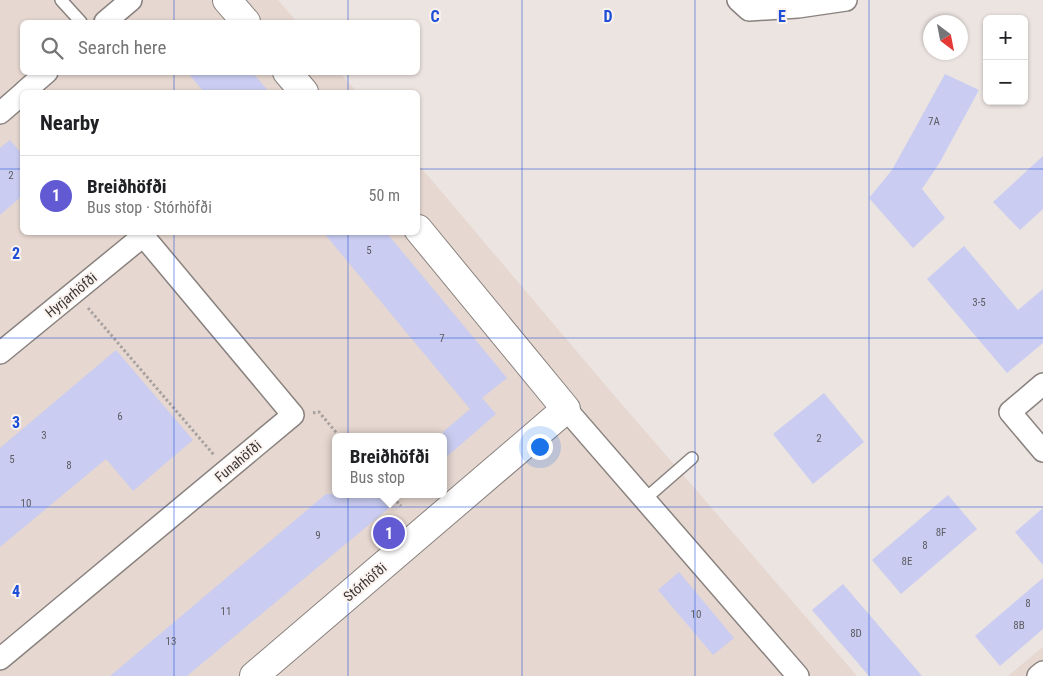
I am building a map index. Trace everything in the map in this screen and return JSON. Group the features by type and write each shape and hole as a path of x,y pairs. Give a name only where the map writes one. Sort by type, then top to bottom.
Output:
{"street":[{"path":"107,20 131,0"},
{"path":"227,0 244,20"},
{"path":"738,0 749,10 798,7 846,0"},
{"path":"27,90 44,75"},
{"path":"290,75 302,90"},
{"path":"0,113 20,96"},
{"path":"420,230 566,409 798,676"},
{"name":"Hyrjarhöfði","path":"0,353 140,235"},
{"path":"142,235 293,415"},
{"path":"1043,384 1010,412 1043,451"},
{"name":"Stórhöfði","path":"254,676 566,409"},
{"name":"Funahöfði","path":"0,659 293,415"},
{"path":"1038,676 1043,672"}],"lane":[{"path":"61,0 79,20"},
{"path":"645,499 692,458"}],"path":[{"path":"74,292 227,470"},
{"path":"293,415 319,412 337,433"},
{"path":"394,498 401,506"}],"shaded area":[{"path":"0,0 278,0 295,20 20,20 20,75 342,75 355,90 20,90 20,235 420,235 420,166 607,387 857,676 0,676"},
{"path":"1043,647 1043,676 1008,676"}],"building":[{"path":"945,74 979,90 940,162 922,189 945,218 913,248 869,198 892,170"},
{"path":"190,75 255,75 267,90 202,90"},
{"path":"10,140 20,152 20,198 0,215 0,148"},
{"path":"1043,156 1043,209 1020,230 993,202"},
{"path":"325,235 388,235 507,378 482,398 496,414 447,457 447,433 443,432 470,409"},
{"path":"964,246 1018,310 1043,289 1043,343 1007,373 927,279"},
{"path":"116,350 193,440 133,491 106,459 0,547 0,448"},
{"path":"824,393 864,442 813,484 773,434"},
{"path":"326,494 332,494 332,498 380,498 389,508 187,676 110,676"},
{"path":"948,495 977,529 901,594 872,560"},
{"path":"1043,508 1043,565 1015,532"},
{"path":"679,572 734,638 713,655 658,590"},
{"path":"1043,578 1043,629 1000,666 975,636"},
{"path":"843,584 922,676 869,676 812,610"}],"place":[{"name":"Breiðhöfði","path":"389,533"}]}
